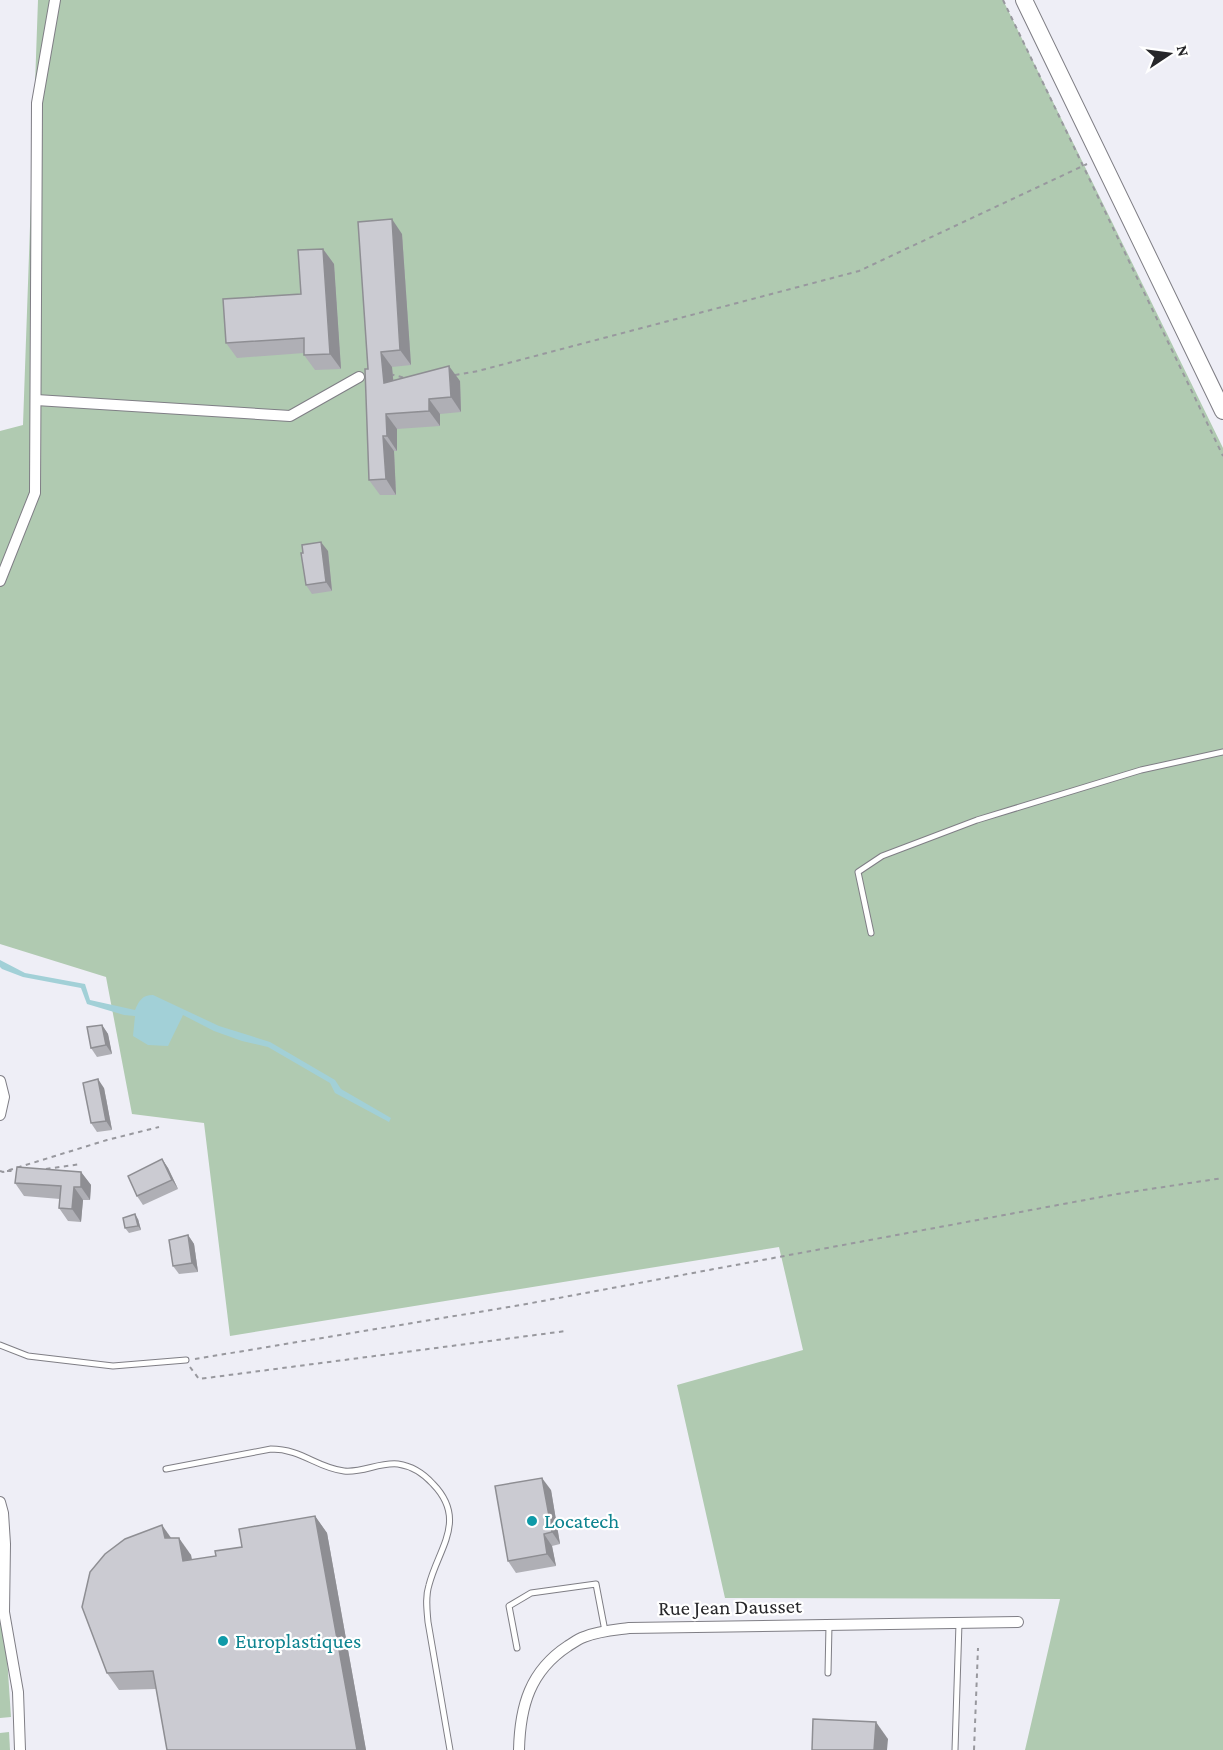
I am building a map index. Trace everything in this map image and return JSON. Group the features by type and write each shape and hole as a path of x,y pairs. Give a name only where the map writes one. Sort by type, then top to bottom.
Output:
{"street":[{"path":"0,582 35,493 37,103 54,0"},
{"path":"1024,0 1223,411"},
{"path":"36,400 290,416 359,377"},
{"path":"0,1081 4,1097 0,1115"},
{"path":"0,1502 5,1544 4,1612 18,1692 20,1750"},
{"name":"Rue Jean Dausset","path":"519,1750 519,1727 529,1689 550,1658 582,1637 605,1631 629,1628 1018,1622"}],"lane":[{"path":"871,933 858,872 882,856 977,820 1119,777 1223,752"},
{"path":"0,1345 28,1356 113,1366 186,1360"},
{"path":"166,1469 271,1449 282,1449 296,1452 331,1469 345,1472 386,1464 412,1468 426,1477 438,1489 446,1502 449,1516 449,1533 428,1587 426,1604 450,1750"},
{"path":"516,1648 509,1606 531,1593 596,1584 605,1631"},
{"path":"955,1750 959,1623"},
{"path":"828,1673 829,1625"}],"path":[{"path":"1003,0 1223,456"},
{"path":"454,375 478,371 859,271 1100,158"},
{"path":"386,373 408,379"},
{"path":"2,1171 159,1127"},
{"path":"43,1169 81,1164"},
{"path":"2,1171 23,1171"},
{"path":"566,1331 199,1379 186,1360 521,1305 1117,1194 1223,1178"},
{"path":"974,1750 978,1648"}],"green space":[{"path":"38,0 1003,0 1223,448 1223,1750 1025,1750 1060,1599 725,1598 677,1385 803,1350 779,1247 230,1336 204,1123 132,1114 106,977 0,944 0,431 23,425"},
{"path":"0,1502 11,1717 0,1718"},
{"path":"9,1732 10,1750 0,1750 0,1733"}],"water":[{"path":"0,960 25,973 85,984 90,1000 135,1010 141,999 153,995 219,1026 270,1042 335,1080 341,1089 391,1118 389,1122 335,1093 330,1083 268,1047 214,1031 183,1015 168,1046 148,1045 133,1036 135,1016 87,1004 81,988 23,977 2,969"}],"building":[{"path":"392,219 400,350 381,352 384,383 449,366 451,397 429,399 429,411 386,414 387,436 383,436 386,479 369,480 365,369 368,369 358,222"},
{"path":"323,249 330,354 304,355 304,338 226,343 223,299 301,294 298,250"},
{"path":"321,542 326,582 306,585 302,545"},
{"path":"102,1025 106,1045 91,1048 87,1027"},
{"path":"98,1079 106,1121 91,1123 83,1083"},
{"path":"162,1159 172,1180 137,1196 128,1176"},
{"path":"17,1167 81,1172 81,1187 74,1187 72,1209 59,1208 61,1186 15,1183"},
{"path":"135,1214 138,1226 125,1228 123,1218"},
{"path":"188,1235 192,1263 173,1266 169,1240"},
{"name":"Locatech","path":"542,1478 552,1532 544,1534 547,1554 508,1561 495,1486"},
{"name":"Europlastiques","path":"315,1516 357,1750 167,1750 153,1671 107,1673 82,1607 90,1572 105,1554 125,1539 162,1525 165,1538 179,1538 183,1561 216,1556 215,1551 242,1547 239,1529"},
{"path":"813,1719 876,1722 874,1750 812,1750"}],"place":[{"name":"Locatech","path":"532,1521"},
{"name":"Europlastiques","path":"223,1641"}]}
